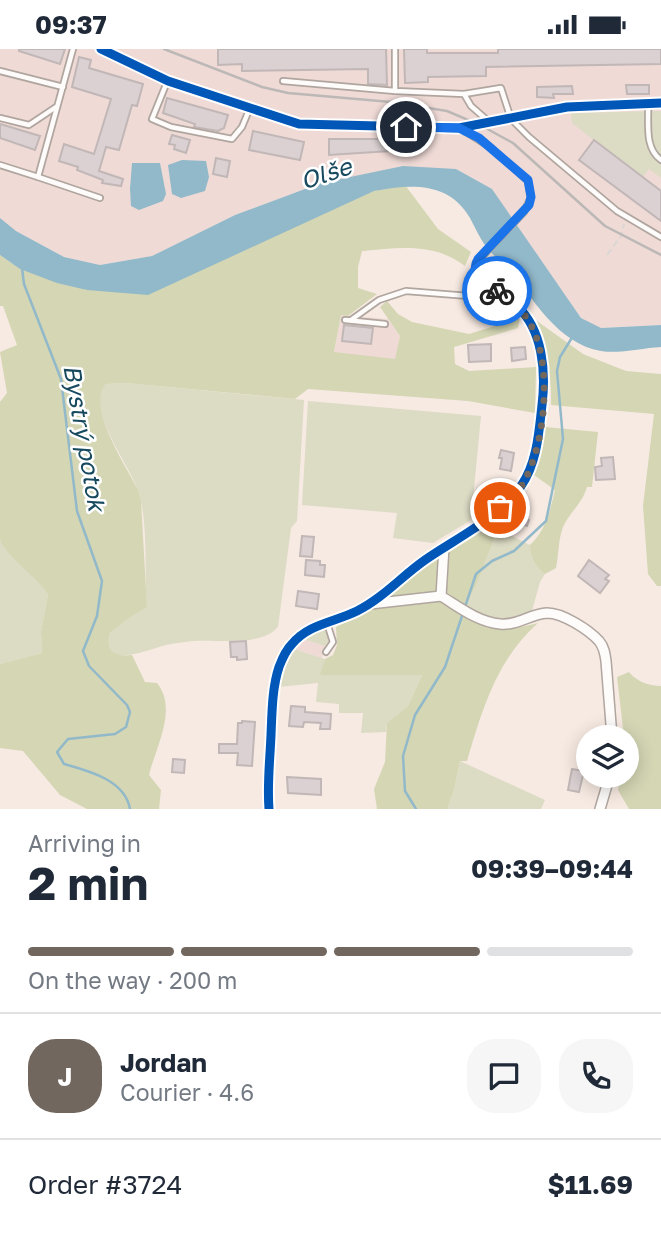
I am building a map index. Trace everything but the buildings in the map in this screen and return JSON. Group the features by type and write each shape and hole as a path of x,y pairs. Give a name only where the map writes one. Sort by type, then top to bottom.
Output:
{"street":[{"path":"101,49 167,81 249,110 299,124 459,128 567,107 661,103"},
{"path":"270,809 268,778 272,714 279,667 284,655 300,635 369,604 475,527 522,486 535,452 545,382 541,354 529,321 517,306 483,280"},
{"path":"442,596 444,547"},
{"path":"369,604 442,596 470,614 502,625 517,624 547,614 567,619 598,640 604,648 611,725"},
{"path":"600,809 606,788"}],"lane":[{"path":"38,177 73,49"},
{"path":"394,49 395,91"},
{"path":"0,71 63,87"},
{"path":"310,73 311,83"},
{"path":"167,81 152,119 171,127 232,139 242,127 249,110"},
{"path":"283,81 464,94 501,88 511,119 571,174 628,218 661,237"},
{"path":"464,94 471,106 490,123"},
{"path":"648,103 650,145 654,155 661,160"},
{"path":"0,118 29,125 57,107"},
{"path":"459,128 479,138 528,180 531,197 524,212 478,259 475,272 483,280"},
{"path":"0,165 100,198"},
{"path":"385,324 348,320 379,300 406,291 507,299"},
{"path":"326,622 333,642 326,652"}],"path":[{"path":"607,255 621,236 628,218"}],"shaded area":[{"path":"0,49 661,49 661,325 600,328 581,318 508,213 456,169 321,183 235,215 152,256 100,265 64,257 16,231 0,218"},
{"path":"341,315 388,319 400,336 395,360 334,353"},
{"path":"303,639 325,646 322,658 294,649"}],"green space":[{"path":"661,111 661,178 649,169 642,178 572,123 571,113"},
{"path":"405,185 438,229 471,252 465,266 441,253 415,248 362,251 358,267 358,288 377,294 348,316 341,315 334,352 395,359 400,336 380,307 387,301 398,314 412,322 469,334 520,318 518,328 454,347 455,364 469,371 536,367 535,413 468,401 308,389 295,399 126,383 106,384 101,394 104,421 141,501 147,607 110,633 109,645 116,654 132,655 145,682 157,683 163,693 166,716 149,775 161,790 159,809 87,809 60,795 23,751 0,748 0,664 42,653 41,632 48,594 0,540 0,402 7,393 0,352 17,345 3,306 0,306 0,255 20,269 87,290 374,191"},
{"path":"537,321 583,354 626,371 661,374 661,586 657,586 648,574 643,506 654,414 551,405 548,363"},
{"path":"126,383 304,400 297,521 291,528 278,627 270,633 250,640 176,643 127,655 111,652 108,645 110,633 147,607 145,530 141,501 110,435 100,406 101,394 106,384"},
{"path":"308,401 481,416 471,520 433,543 393,538 397,513 302,505"},
{"path":"545,427 598,432 592,487 587,487 563,527 556,568 545,574 534,561 530,545 544,527 555,490 534,475 541,456"},
{"path":"490,523 498,529 476,586 464,606 463,616 499,629 538,623 524,637 501,669 467,761 460,761 447,809 377,809 374,789 385,762 387,723 408,706 422,675 320,675 325,659 333,655 337,645 336,627 376,604"},
{"path":"498,529 530,545 534,561 545,574 532,611 515,618 481,614 464,606 476,586"},
{"path":"0,540 48,594 41,632 42,653 0,664"},
{"path":"322,629 327,631 330,639 325,646 303,639"},
{"path":"294,649 325,659 321,675 422,675 408,706 387,723 386,732 361,733 363,713 339,713 339,704 316,702 318,683 279,687 283,669"},
{"path":"629,672 643,682 661,686 661,809 629,809 618,790 639,788 639,725 623,725 617,677"},
{"path":"460,761 545,800 541,809 447,809"}],"water":[{"path":"182,160 206,161 209,177 205,191 181,198 172,194 168,165"},
{"path":"132,163 160,163 166,194 163,201 139,210 131,206"},
{"path":"403,166 456,169 492,189 581,318 601,328 661,325 661,347 608,352 585,347 571,339 546,317 506,264 488,250 461,206 440,191 428,188 401,187 374,191 148,295 87,290 57,283 20,269 0,255 0,218 16,231 64,257 100,265 152,256 235,215 321,183"}],"waterway":[{"name":"Bystrý potok","path":"22,268 24,284 61,379 77,511 102,581 97,616 83,651 89,666 127,705 130,712 126,727 115,734 68,739 57,752 64,764 95,774 114,784 127,799 130,809"},
{"path":"416,809 405,791 403,756 415,715 445,667 476,574 492,561 514,551 546,521 563,439 557,371 560,357 573,336"}],"railway":[{"path":"164,49 262,87 288,93 391,102 447,111 513,143 605,226 661,255"}],"cycle path":[{"path":"101,49 168,81 299,124 459,128 567,107 661,103"},
{"path":"269,809 268,781 274,692 279,667 290,646 306,632 366,606 425,560 477,527 512,497 531,467 543,392 541,352 526,316 513,302 483,280"}],"way so far":[{"path":"497,291 517,306 529,321 541,354 545,382 540,432 530,470 522,486 500,508"}],"route":[{"path":"406,127 459,128 479,138 528,180 531,197 529,205 478,259 474,267 475,272 497,291"}],"water label":[{"name":"Olše","path":"326,174"}]}
